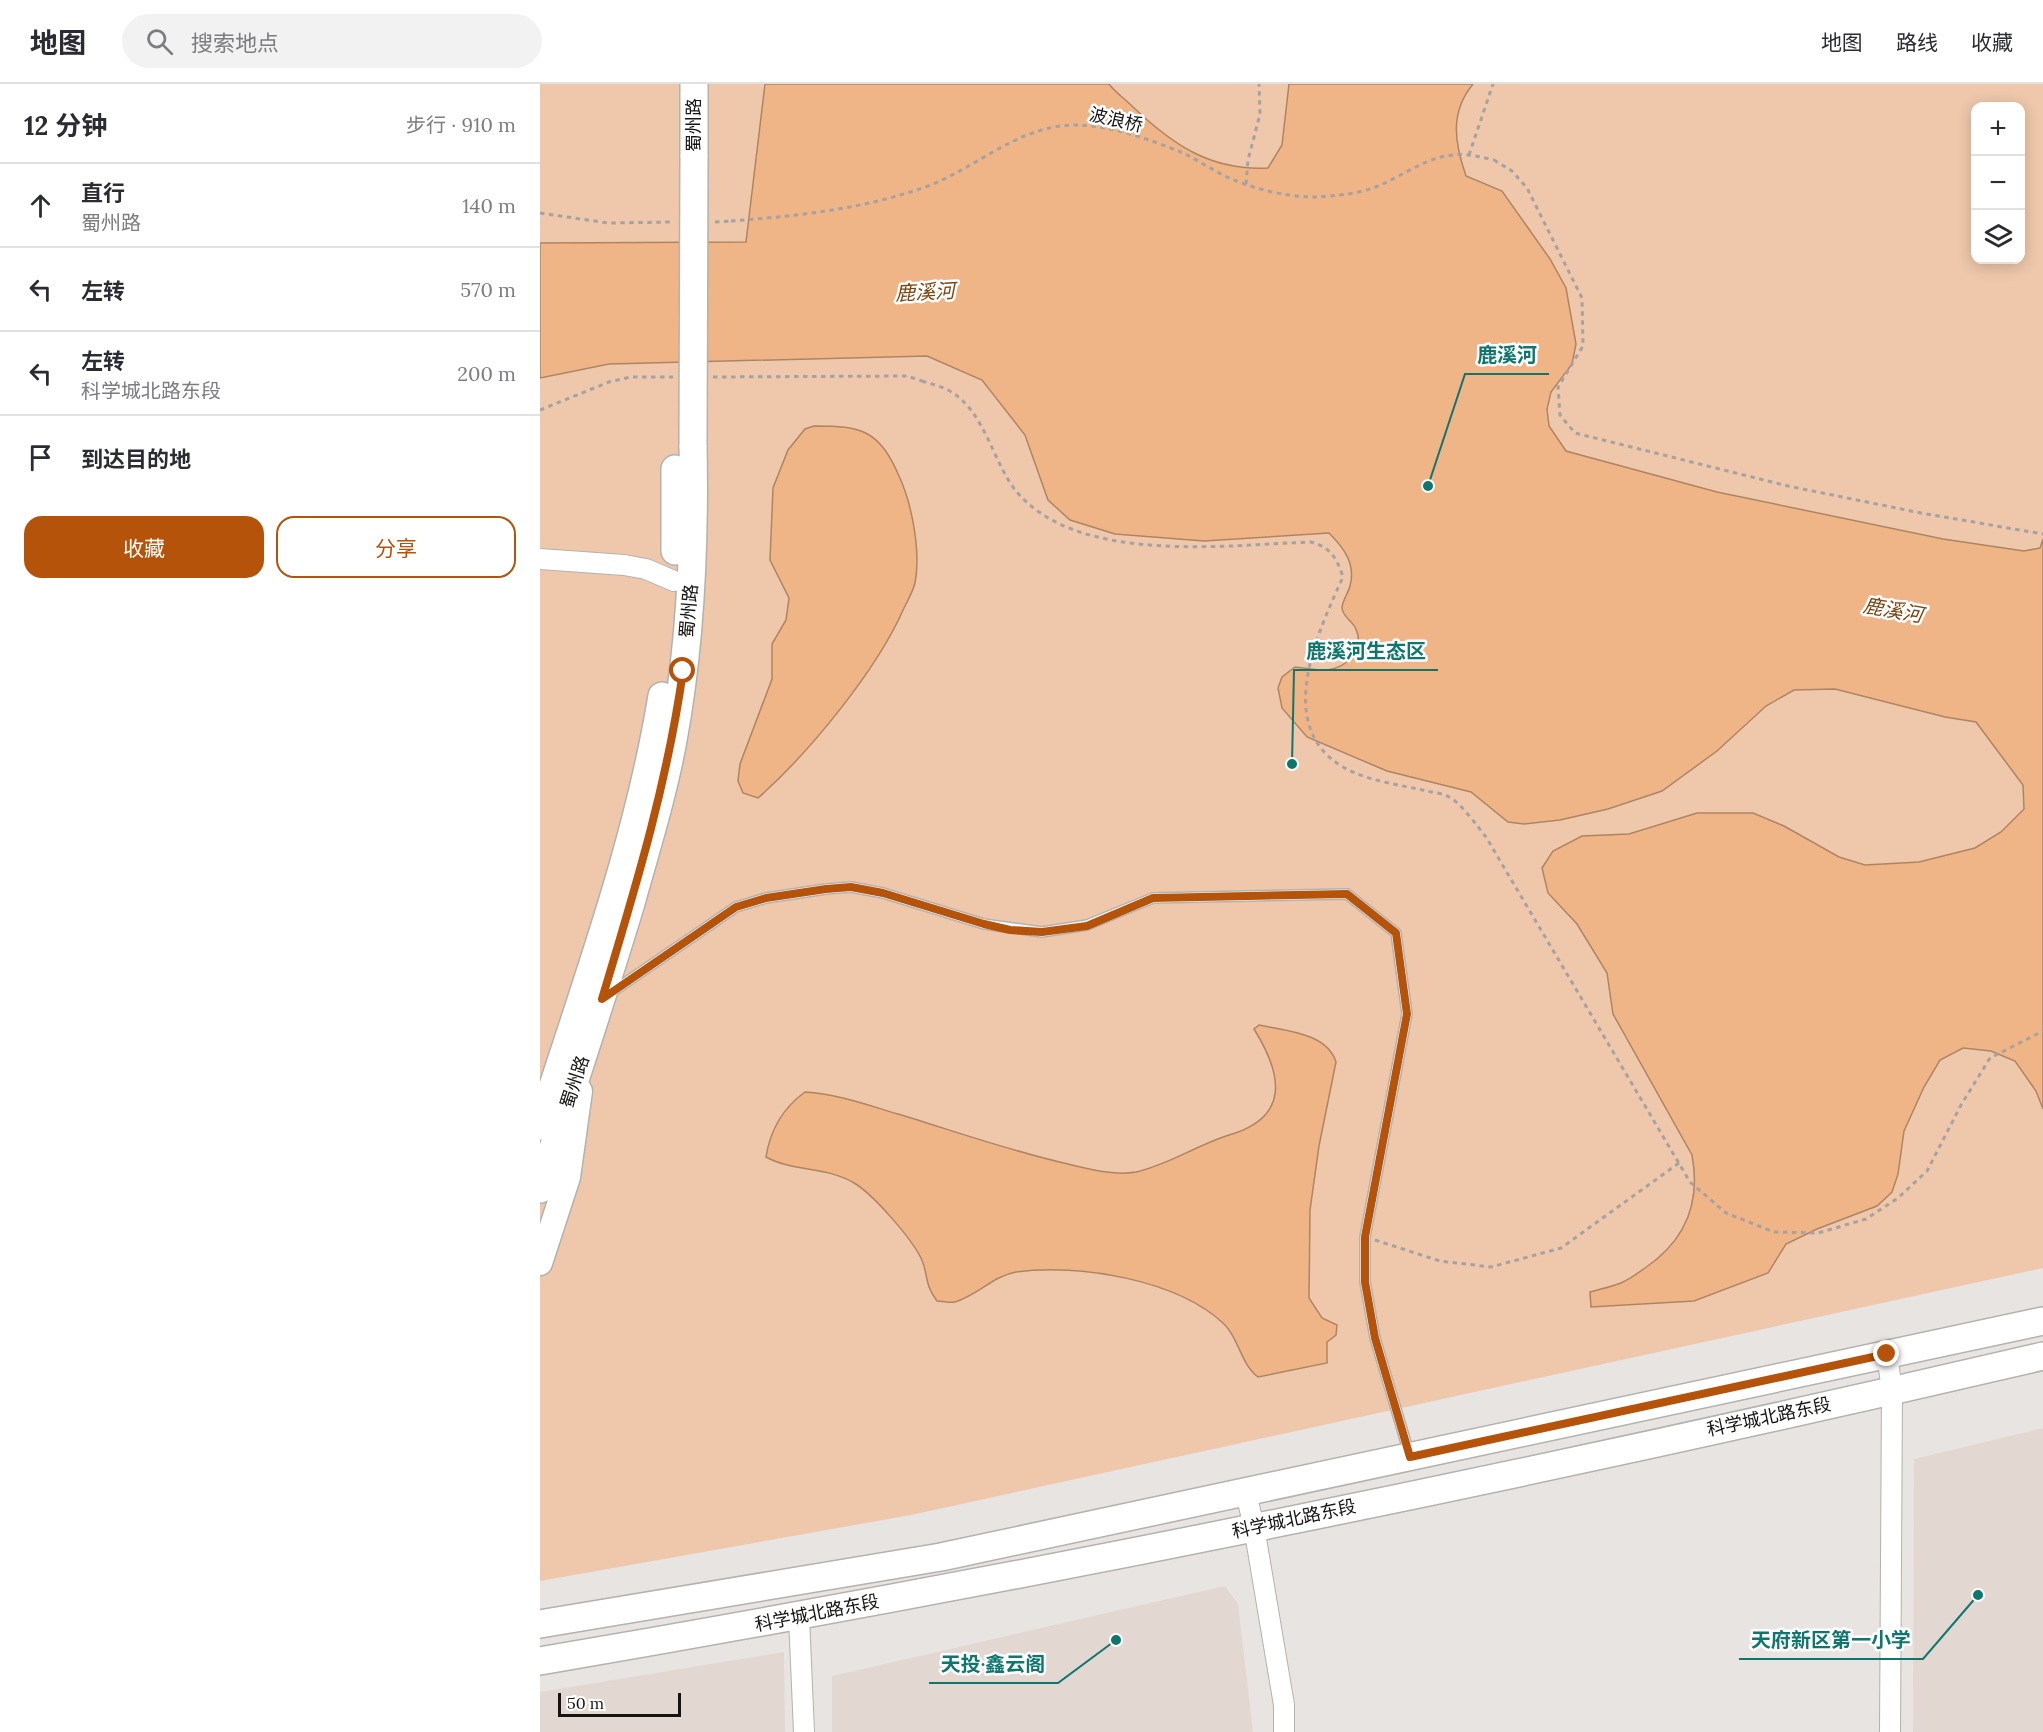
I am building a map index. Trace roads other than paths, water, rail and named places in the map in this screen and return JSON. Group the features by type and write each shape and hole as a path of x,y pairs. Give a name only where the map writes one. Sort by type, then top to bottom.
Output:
{"main road":[{"name":"蜀州路","path":"676,84 685,156"},
{"name":"蜀州路","path":"540,1189 638,810 658,721 668,656 684,445 685,156 694,84"},
{"name":"蜀州路","path":"540,1126 575,1050 602,999 656,815 673,740 690,596 694,514 684,445"},
{"name":"科学城北路东段","path":"546,1620 941,1557 2043,1321"},
{"name":"科学城北路东段","path":"540,1661 800,1617 1254,1527 1892,1391 2043,1356"}],"street":[{"path":"540,559 624,565 646,569 674,581"},
{"path":"540,1092 575,1050"},
{"path":"540,1263 568,1177 575,1050"},
{"path":"1887,1354 1892,1391 1890,1732"},
{"path":"1246,1492 1284,1705 1284,1732"},
{"path":"800,1617 804,1732"}],"lane":[{"path":"602,999 736,907 798,891 851,887 883,893 984,924 1010,930 1042,932 1087,926 1153,898 1347,894 1396,933 1407,1014 1365,1237 1365,1282 1375,1338 1410,1457"}],"water":[{"path":"765,84 1109,84 1162,133 1193,152 1228,165 1268,168 1282,145 1289,84 1473,84 1460,106 1456,129 1459,152 1466,176 1502,191 1550,259 1566,288 1576,344 1572,364 1551,392 1547,409 1549,426 1566,451 1717,492 1943,539 2024,551 2040,548 2043,539 2043,1109 2036,1091 2015,1061 1991,1051 1963,1048 1940,1060 1924,1087 1904,1131 1898,1174 1892,1192 1877,1206 1817,1229 1786,1244 1768,1273 1694,1301 1591,1307 1590,1292 1628,1280 1659,1257 1680,1233 1692,1205 1694,1173 1692,1155 1613,1014 1607,973 1577,924 1548,893 1542,868 1553,851 1582,836 1629,834 1697,813 1753,813 1784,826 1839,857 1865,865 1919,862 1975,848 2001,832 2024,809 2023,785 1976,722 1945,717 1835,689 1794,690 1766,706 1717,751 1662,791 1608,809 1560,820 1524,824 1508,822 1471,792 1387,771 1307,737 1282,708 1278,688 1282,677 1295,667 1319,670 1335,668 1348,661 1357,649 1358,635 1342,608 1350,586 1350,564 1344,551 1329,533 1204,541 1115,534 1070,520 1048,500 1025,435 982,380 927,356 609,364 540,378 540,243 746,242"},
{"path":"814,426 845,427 857,430 876,440 884,449 904,487 914,528 917,571 910,596 877,658 840,709 799,758 758,798 743,793 738,781 740,764 772,679 772,644 786,620 789,598 770,560 773,488 788,450 805,429"},
{"path":"1259,1025 1315,1039 1331,1052 1336,1062 1319,1146 1310,1210 1309,1298 1322,1318 1337,1325 1336,1335 1327,1342 1327,1363 1258,1377 1247,1365 1229,1330 1204,1309 1181,1296 1154,1286 1097,1273 1068,1270 1016,1272 1000,1277 955,1302 937,1301 930,1289 916,1249 891,1217 862,1189 832,1174 787,1165 766,1157 774,1129 790,1105 805,1092 852,1100 1046,1159 1119,1173 1148,1169 1249,1127 1263,1117 1272,1105 1275,1078 1271,1062 1254,1029"}],"place":[{"name":"鹿溪河","path":"1428,486"},
{"name":"鹿溪河生态区","path":"1292,764"},
{"name":"天府新区第一小学","path":"1978,1595"},
{"name":"天投·鑫云阁","path":"1116,1640"}]}
